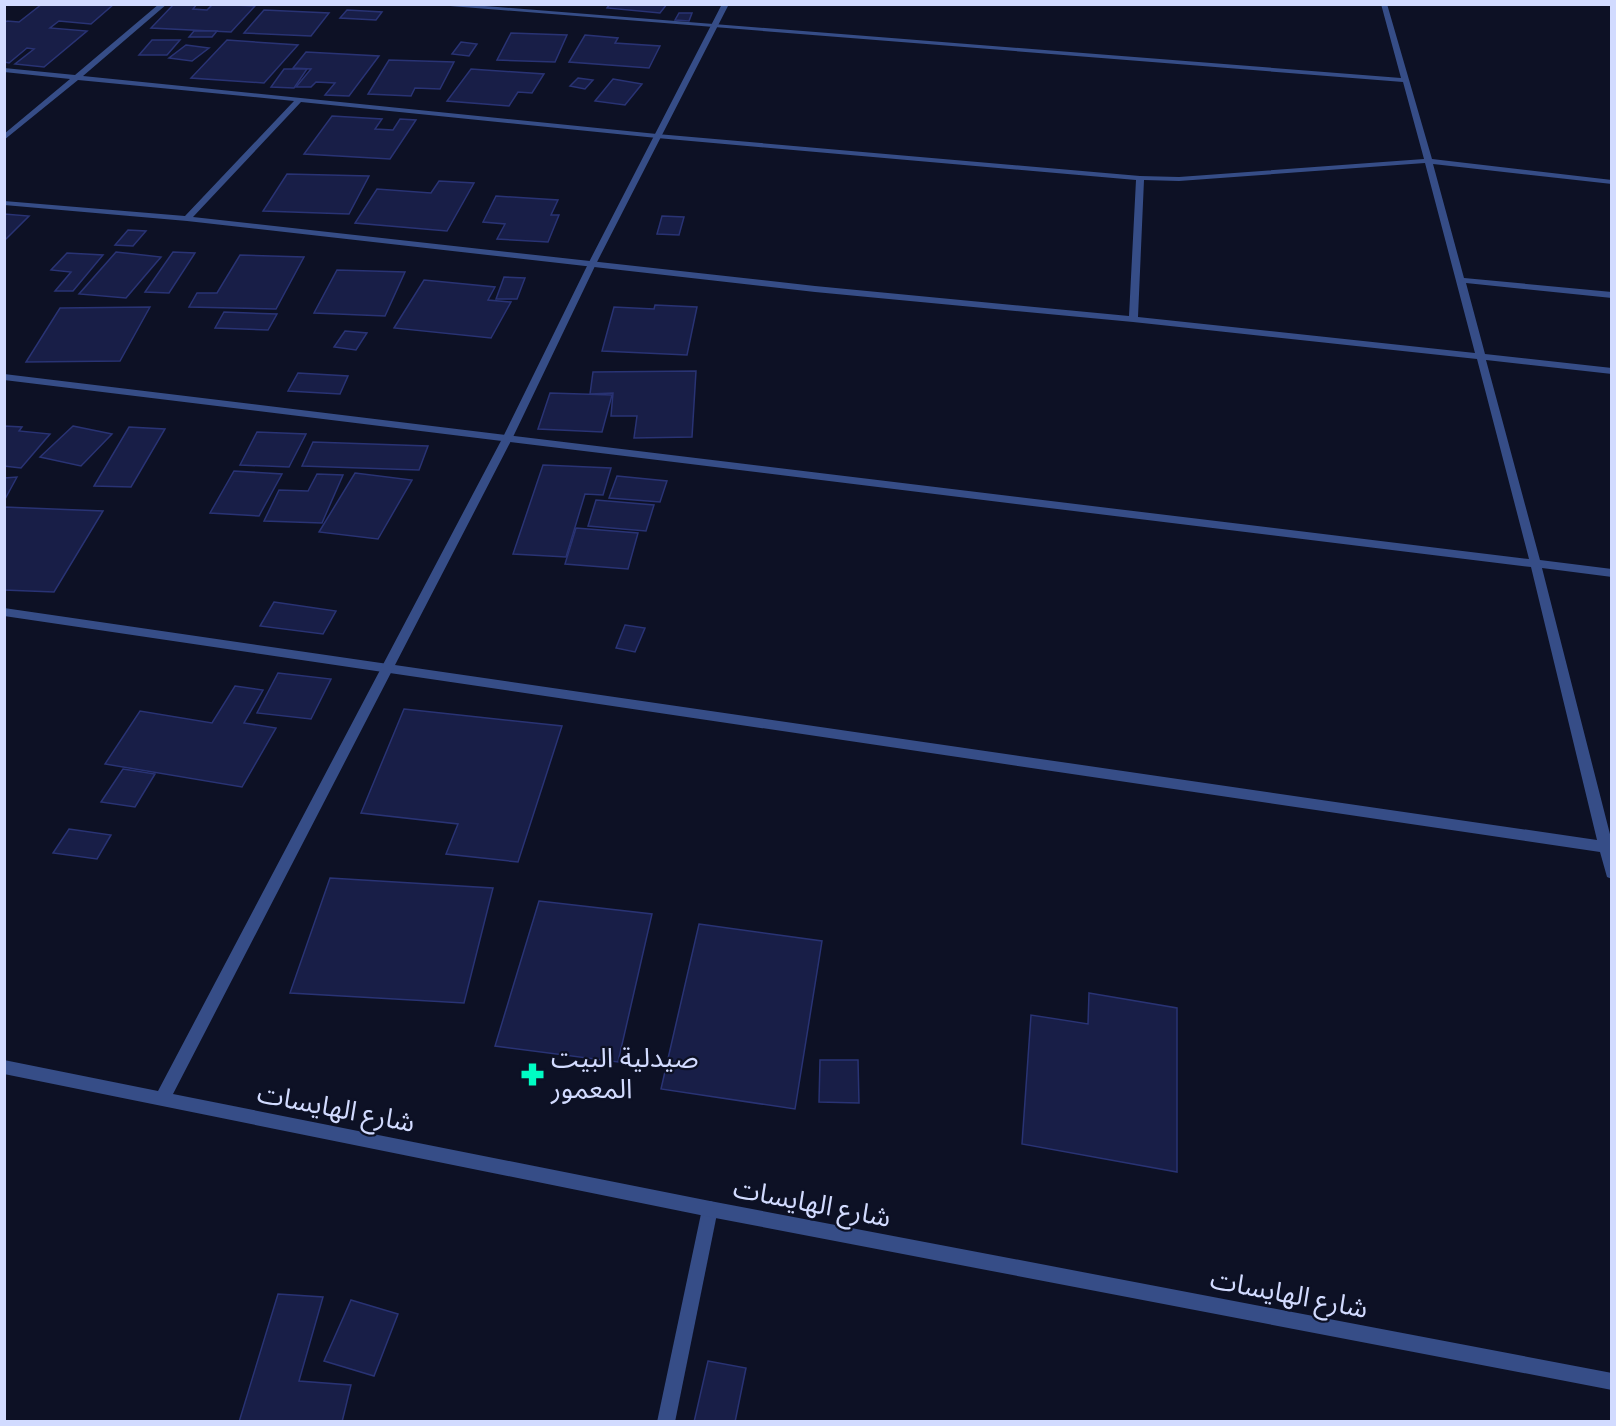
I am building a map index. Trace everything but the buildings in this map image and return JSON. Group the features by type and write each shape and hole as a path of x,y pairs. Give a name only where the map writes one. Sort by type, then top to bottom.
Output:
{"street":[{"path":"4,138 164,4"},
{"path":"428,4 1405,81"},
{"path":"162,1099 508,438 592,264 726,4"},
{"path":"1384,4 1535,563 1608,847 1611,873"},
{"path":"4,70 657,136 1140,178 1179,179 1427,161 1611,182"},
{"path":"187,219 299,100"},
{"path":"1133,319 1140,178"},
{"path":"4,203 187,219 815,289 1133,319 1611,371"},
{"path":"1460,280 1611,295"},
{"path":"4,377 1611,573"},
{"path":"4,612 1608,847"},
{"name":"شارع الهايسات","path":"4,1067 711,1209 1611,1382"},
{"path":"666,1422 711,1209"}],"place":[{"name":"صيدلية البيت المعمور","path":"533,1074"}]}
